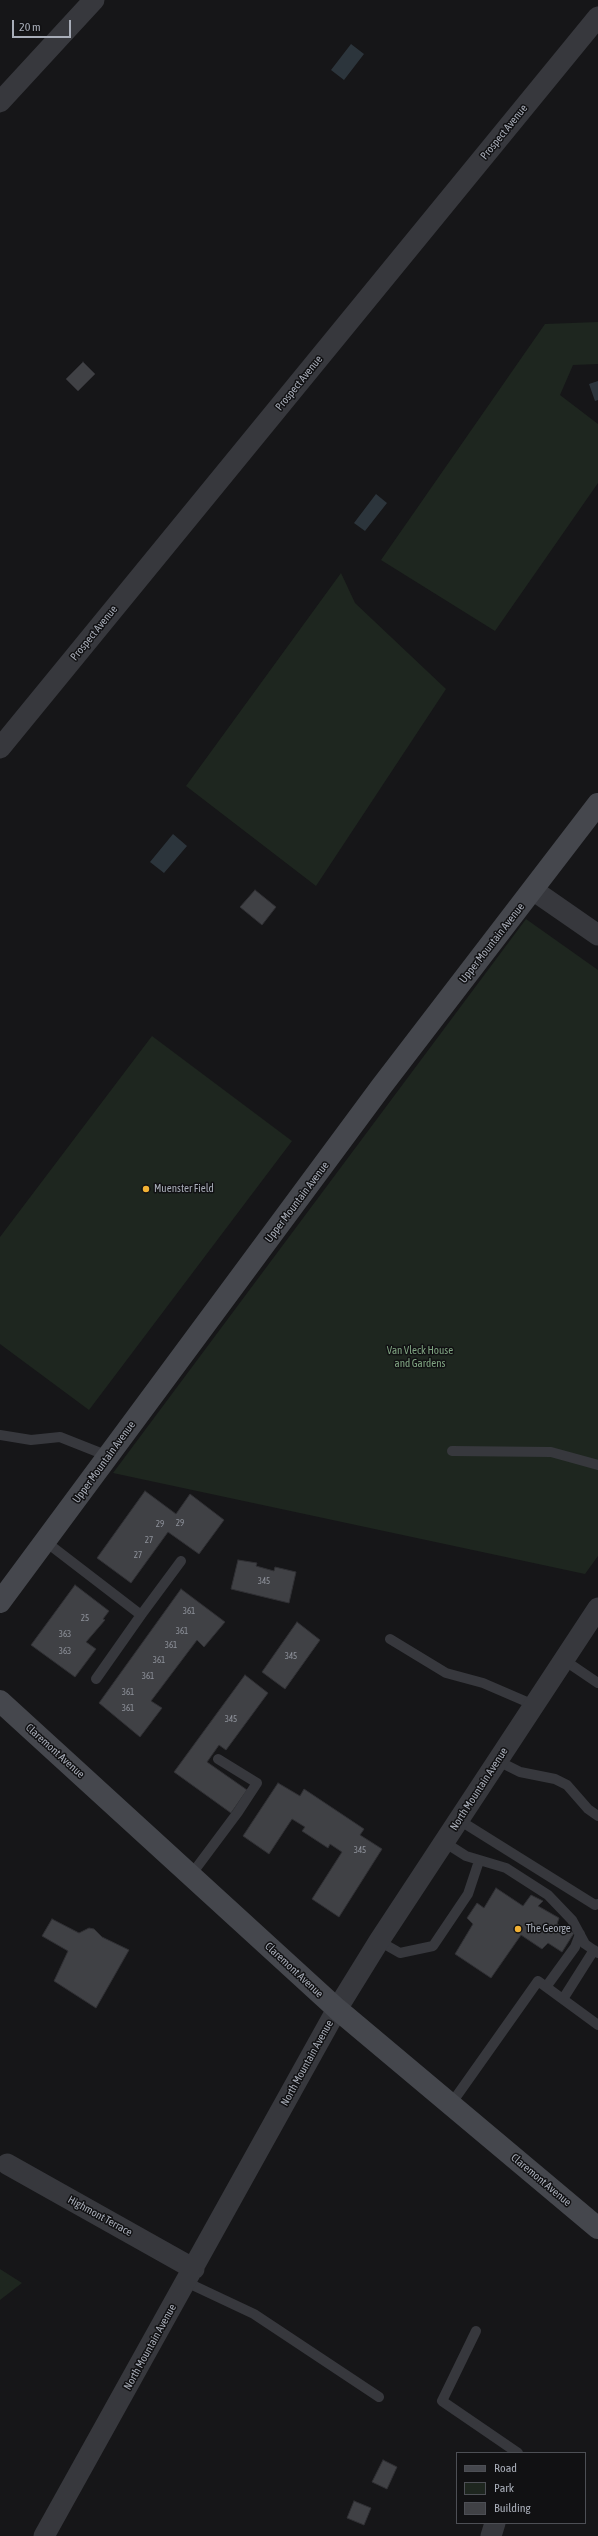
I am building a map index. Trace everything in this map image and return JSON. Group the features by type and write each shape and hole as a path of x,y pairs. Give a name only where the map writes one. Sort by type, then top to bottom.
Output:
{"street":[{"path":"0,102 94,0"},
{"name":"Prospect Avenue","path":"0,748 598,17"},
{"name":"Upper Mountain Avenue","path":"0,1602 46,1542 108,1456 382,1087 598,804"},
{"path":"533,890 598,935"},
{"name":"North Mountain Avenue","path":"49,2534 337,2009 379,1941 598,1608"},
{"name":"Claremont Avenue","path":"0,1701 337,2009 598,2228"},
{"name":"Highmont Terrace","path":"7,2164 190,2275"},
{"path":"491,2536 495,2524"}],"lane":[{"path":"0,1435 31,1440 60,1437 108,1456"},
{"path":"452,1451 551,1452 598,1465"},
{"path":"46,1542 141,1615"},
{"path":"96,1679 181,1561"},
{"path":"390,1639 446,1673 483,1683 534,1705"},
{"path":"564,1660 598,1684"},
{"path":"191,1875 238,1812 257,1782 218,1759"},
{"path":"498,1761 520,1772 554,1779 567,1786 588,1809 598,1816"},
{"path":"459,1820 595,1905 598,1904"},
{"path":"444,1842 466,1856 506,1868 548,1895 572,1920 585,1944 596,1951 563,1999"},
{"path":"379,1941 400,1953 433,1946 468,1894 479,1861"},
{"path":"546,1987 576,1947 580,1934"},
{"path":"451,2104 538,1981 598,2025"},
{"path":"190,2275 254,2314 379,2397"},
{"path":"476,2331 442,2401 517,2452"}],"green space":[{"path":"598,322 598,364 573,365 560,395 598,424 598,483 495,631 381,560 545,324"},
{"path":"341,573 355,603 446,689 316,886 186,786"},
{"name":"Van Vleck House and Gardens","path":"526,919 598,970 598,1556 585,1574 113,1473"},
{"name":"Muenster Field","path":"152,1036 292,1141 89,1410 0,1344 0,1237"},
{"path":"0,2269 22,2283 0,2300"}],"shaded area":[{"path":"351,44 364,54 344,80 331,70"},
{"path":"598,381 598,400 595,401 589,384"},
{"path":"376,494 387,503 365,531 354,523"},
{"path":"173,834 187,846 164,873 150,862"}],"building":[{"path":"83,362 95,374 78,391 66,379"},
{"path":"255,890 276,907 262,925 240,907"},
{"path":"145,1491 176,1514 190,1494 224,1520 199,1554 168,1532 131,1583 97,1558"},
{"path":"238,1560 257,1563 256,1566 274,1571 275,1567 296,1572 289,1603 231,1589"},
{"path":"75,1585 109,1611 103,1619 105,1620 86,1642 96,1649 75,1677 31,1645"},
{"path":"181,1589 225,1622 204,1647 197,1640 151,1701 162,1708 140,1737 99,1703"},
{"path":"297,1622 320,1640 285,1689 262,1672"},
{"path":"245,1675 268,1693 226,1750 219,1745 207,1762 247,1790 231,1813 174,1772"},
{"path":"278,1783 300,1796 304,1789 364,1829 360,1835 382,1849 339,1917 312,1899 342,1852 330,1844 328,1848 302,1831 305,1827 292,1819 269,1854 243,1836"},
{"name":"The George","path":"496,1888 523,1906 531,1895 543,1901 538,1906 559,1918 557,1924 574,1933 562,1952 548,1943 542,1949 521,1935 491,1978 455,1954 473,1924 467,1918 477,1903 484,1908"},
{"path":"52,1919 79,1933 89,1928 94,1929 102,1937 129,1950 96,2008 54,1981 68,1951 42,1936"},
{"path":"383,2460 397,2467 387,2489 372,2482"},
{"path":"354,2501 371,2508 364,2525 347,2518"}],"place":[{"name":"Muenster Field","path":"146,1189"},
{"name":"The George","path":"518,1929"}]}
